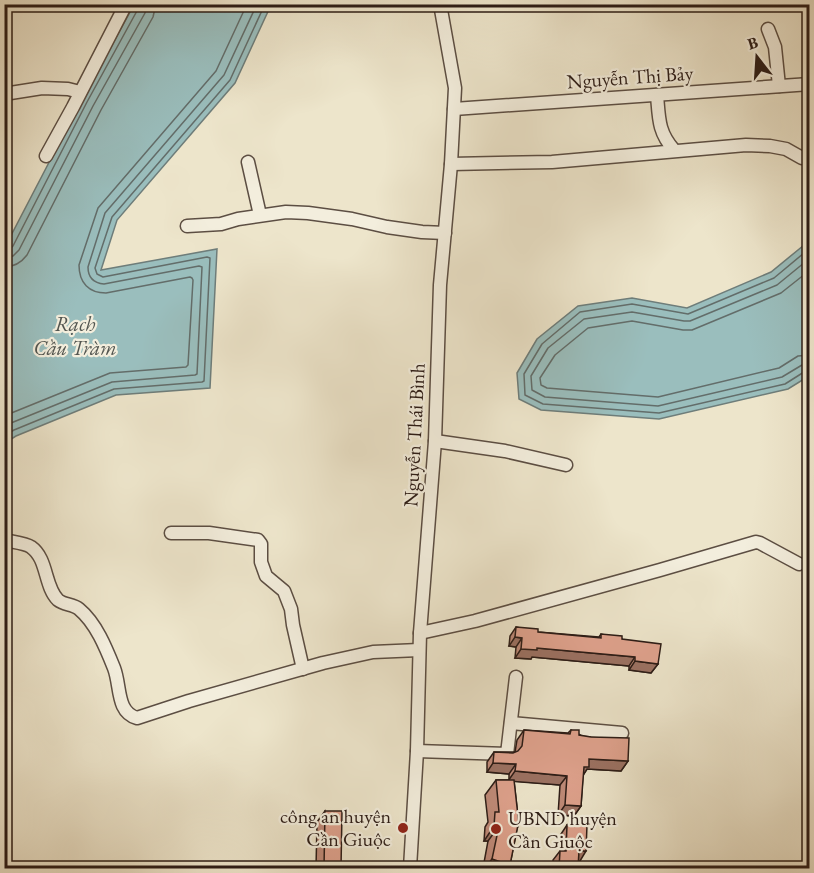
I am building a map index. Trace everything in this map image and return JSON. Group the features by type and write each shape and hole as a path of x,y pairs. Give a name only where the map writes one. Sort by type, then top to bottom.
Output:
{"street":[{"path":"46,156 126,4"},
{"name":"Nguyễn Thái Bình","path":"410,868 417,751 419,650 435,441 440,285 455,88 440,4"},
{"path":"768,29 775,47 779,86"},
{"name":"Nguyễn Thị Bảy","path":"454,109 810,84"},
{"path":"4,94 42,88 80,92"},
{"path":"657,95 661,128 665,140 674,150"},
{"path":"451,164 552,162 746,145 786,149 802,158"},
{"path":"248,162 260,215"},
{"path":"187,226 221,224 238,219 286,212 352,219 422,232 445,233"},
{"path":"435,441 505,451 566,465"},
{"path":"171,533 209,533 254,538 260,542 261,562 266,576 284,591 291,609 292,626 303,669"},
{"path":"4,540 32,547 40,558 48,583 59,600 78,608 87,617 109,655 124,710 130,716 137,718 303,669 373,652 419,650"},
{"path":"420,633 498,615 756,542 799,564"},
{"path":"417,751 507,754 516,677"},
{"path":"511,723 622,734"}],"water":[{"name":"Rạch Cầu Tràm","path":"134,5 271,5 235,83 117,220 101,270 217,249 210,388 116,395 16,436 5,443 4,249"},
{"path":"809,241 809,376 788,389 659,419 541,410 519,399 517,373 537,339 578,306 632,298 687,308 771,272"}],"building":[{"path":"516,627 538,629 538,632 601,638 601,634 622,636 622,639 661,644 658,664 635,661 635,657 537,648 537,650 521,649 522,638 515,637"},
{"path":"524,730 570,734 571,730 579,730 579,735 591,737 629,738 628,761 589,759 589,767 584,767 581,806 565,805 567,776 515,771 516,764 493,763 494,752 518,751 522,746"},
{"path":"496,780 514,780 519,825 510,865 492,859 499,826 494,826 495,812 499,812"},
{"path":"325,811 342,811 341,868 324,868"},
{"path":"567,825 587,825 586,851 579,851 578,868 559,868 560,851 566,851"}],"place":[{"name":"công an huyện Cần Giuộc","path":"403,828"},
{"name":"UBND huyện Cần Giuộc","path":"496,829"}]}
